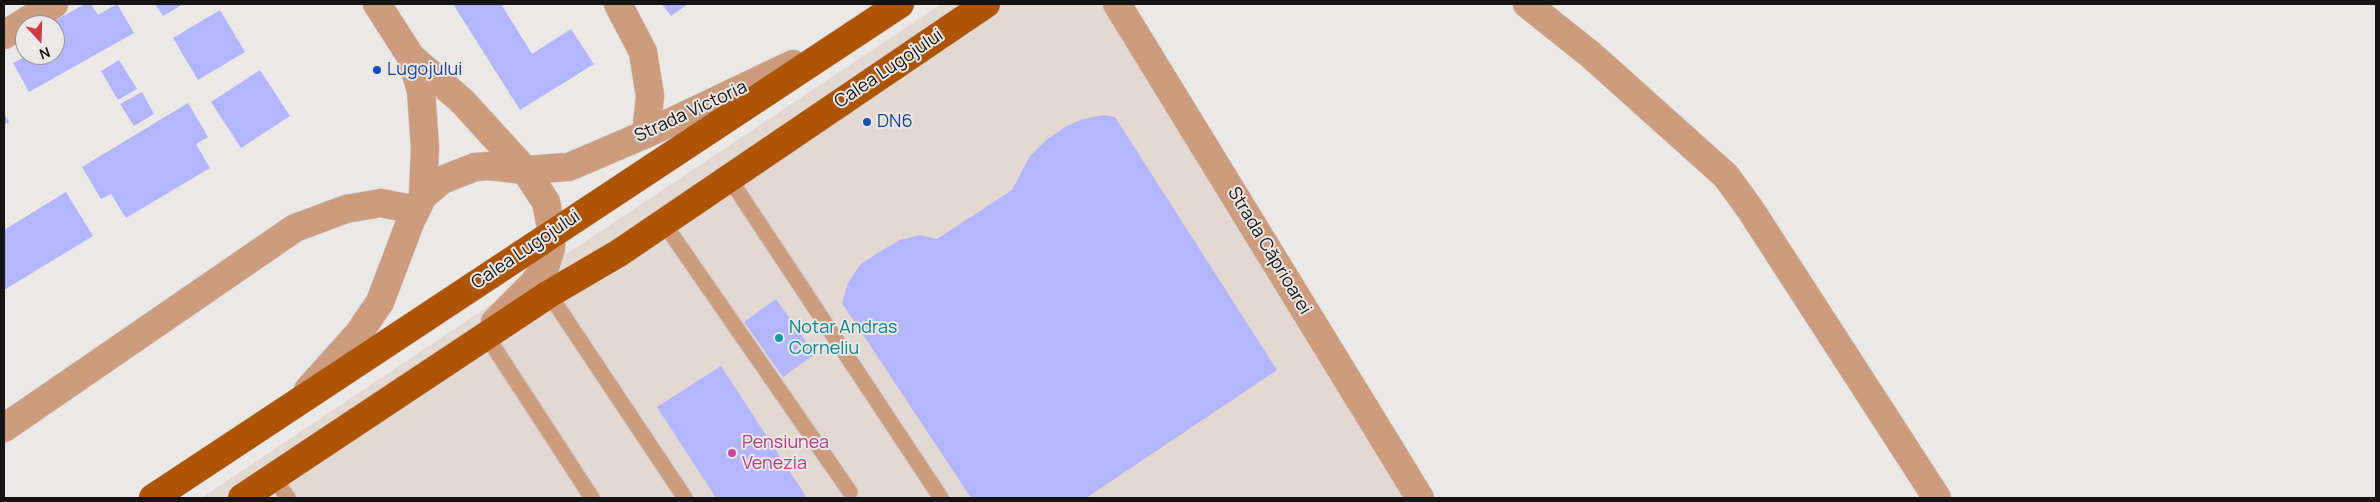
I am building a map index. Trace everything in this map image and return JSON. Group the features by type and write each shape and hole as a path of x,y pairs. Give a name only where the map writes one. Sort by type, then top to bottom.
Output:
{"main road":[{"name":"Calea Lugojului","path":"153,498 900,4"},
{"name":"Calea Lugojului","path":"242,498 549,294 619,253 986,4"}],"street":[{"path":"4,35 54,4"},
{"name":"Strada Victoria","path":"295,405 360,333 380,302 420,203 424,115 421,91 411,57 377,4"},
{"path":"618,4 643,52 650,96 646,134"},
{"name":"Strada Căprioarei","path":"1117,4 1420,498"},
{"path":"1527,4 1591,55 1726,176 1750,209 1937,498"},
{"name":"Strada Victoria","path":"420,203 442,180 474,167 490,166 525,170 569,167 646,134 852,35"},
{"name":"Strada Victoria","path":"411,57 462,101 525,170 546,202 552,233 549,255 538,278 480,339"},
{"path":"4,428 295,228 346,209 382,203 420,203"}],"lane":[{"path":"729,178 941,498"},
{"path":"663,222 850,492"},
{"path":"549,294 685,498"},
{"path":"480,339 592,498"},
{"path":"273,476 288,498"}],"shaded area":[{"path":"941,4 1130,4 1430,498 201,498"}],"building":[{"path":"85,4 91,4 98,15 117,4 134,33 29,92 13,63 15,62 15,65 65,65 65,15"},
{"path":"155,4 183,4 163,16"},
{"path":"453,4 501,4 532,54 571,29 594,64 520,110"},
{"path":"662,4 688,4 671,16"},
{"path":"220,10 245,52 198,80 173,38"},
{"path":"119,60 137,89 118,100 101,71"},
{"path":"260,70 290,116 241,148 211,102"},
{"path":"142,92 154,114 134,126 120,104"},
{"path":"188,103 208,137 196,144 210,168 126,218 111,194 101,199 82,167"},
{"path":"4,113 9,122 4,125"},
{"path":"1104,115 1115,117 1277,370 1086,498 971,498 842,303 848,283 860,265 900,240 920,235 937,239 1012,190 1030,156 1045,141 1065,127 1083,119"},
{"path":"66,192 93,236 4,290 4,230"},
{"name":"Notar Andras Corneliu","path":"776,299 815,354 783,377 744,322"},
{"name":"Pensiunea Venezia","path":"721,366 807,498 716,498 657,407"}],"place":[{"name":"Lugojului","path":"377,70"},
{"name":"DN6","path":"867,122"},
{"name":"Notar Andras Corneliu","path":"779,338"},
{"name":"Pensiunea Venezia","path":"732,453"}]}
